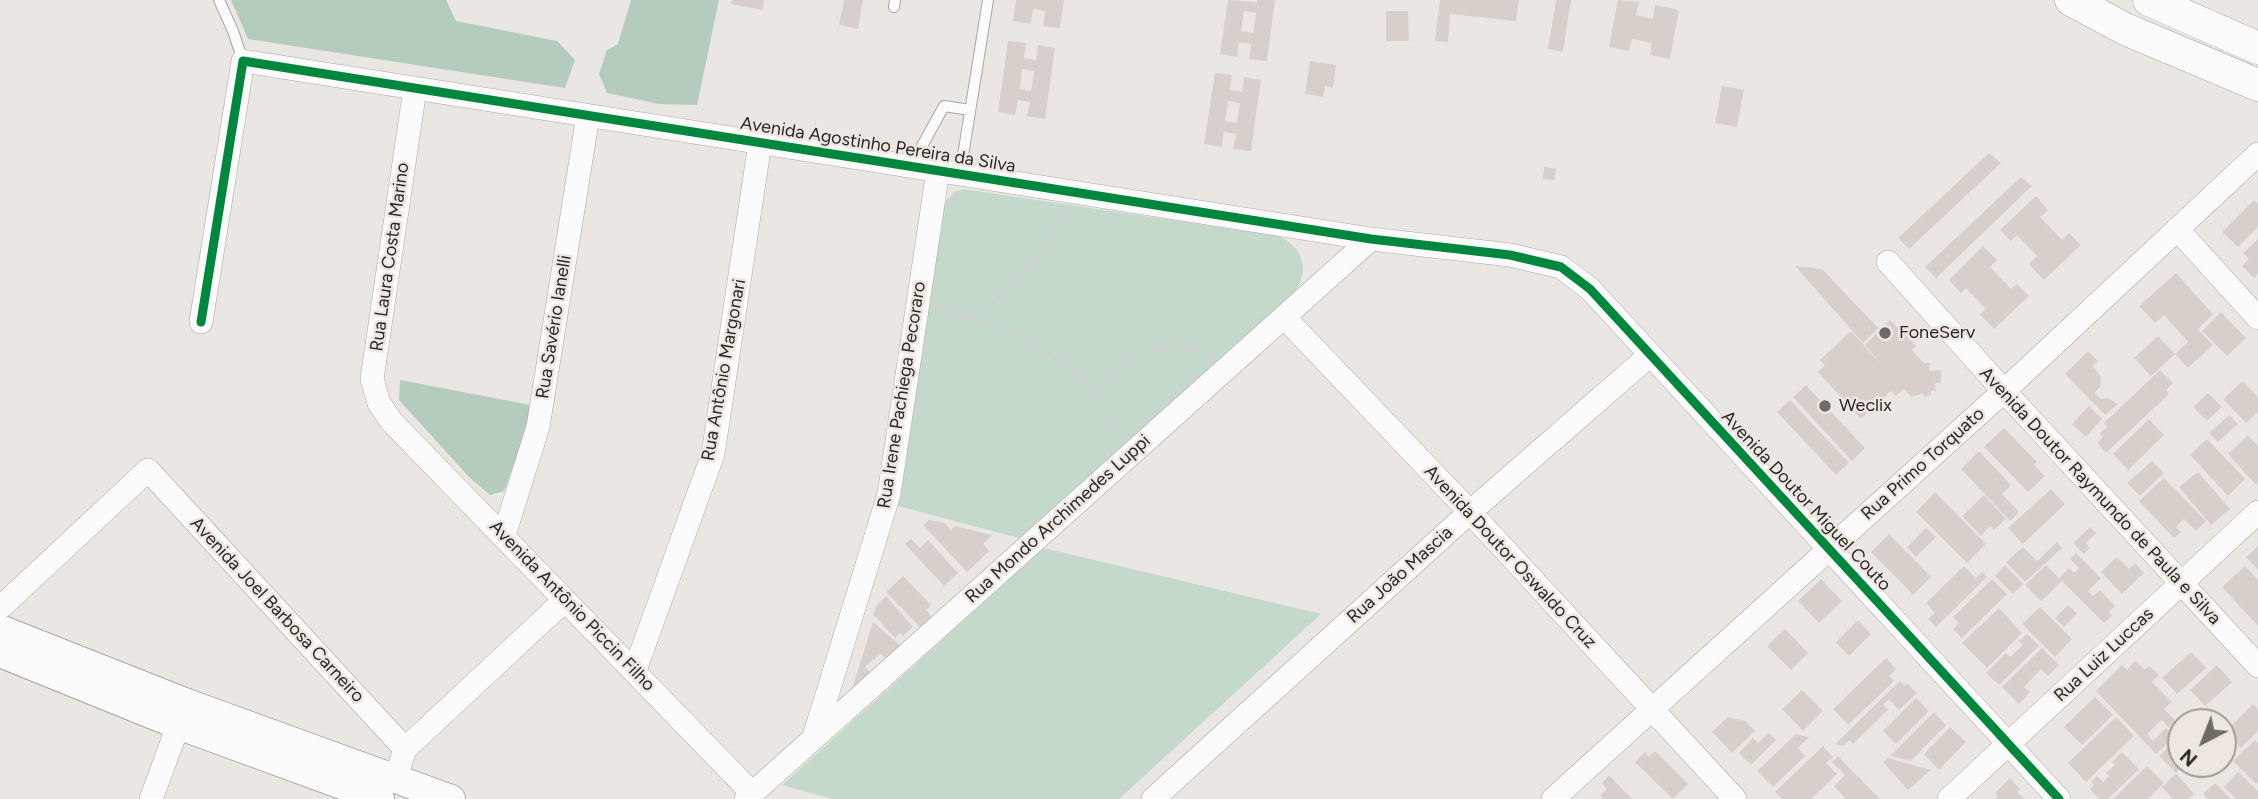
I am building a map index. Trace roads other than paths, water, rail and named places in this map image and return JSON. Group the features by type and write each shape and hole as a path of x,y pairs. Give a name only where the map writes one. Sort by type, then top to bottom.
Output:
{"main road":[{"path":"2071,0 2125,29 2258,85"},
{"path":"2149,0 2258,48"}],"street":[{"name":"Avenida Agostinho Pereira da Silva","path":"243,61 1371,239 1510,255"},
{"path":"201,322 243,61"},
{"name":"Rua Laura Costa Marino","path":"391,421 379,403 372,379 415,89"},
{"name":"Rua Savério Ianelli","path":"504,535 538,427 589,116"},
{"name":"Rua Antônio Margonari","path":"635,670 713,454 760,143"},
{"name":"Rua Primo Torquato","path":"1553,799 2004,391 2258,154"},
{"name":"Rua Irene Pachiega Pecoraro","path":"814,737 889,494 918,299 948,172"},
{"path":"2177,229 2258,318"},
{"name":"Rua Mondo Archimedes Luppi","path":"749,796 1371,239"},
{"name":"Avenida Doutor Miguel Couto","path":"1510,255 1561,267 1590,289 2059,799"},
{"name":"Avenida Doutor Raymundo de Paula e Silva","path":"1888,262 2180,584 2258,666"},
{"name":"Avenida Doutor Oswaldo Cruz","path":"1284,317 1470,512 1735,799"},
{"name":"Rua João Mascia","path":"1153,799 1470,512 1650,355"},
{"name":"Avenida Antônio Piccin Filho","path":"391,421 635,670 749,796"},
{"name":"Avenida Joel Barbosa Carneiro","path":"1,613 148,470 405,749"},
{"name":"Rua Luiz Luccas","path":"1949,799 2258,512"},
{"path":"388,788 405,749 565,600"},
{"path":"1,613 36,642 182,714"},
{"path":"0,653 182,714 388,788 451,799"},
{"path":"151,799 182,714"}],"lane":[{"path":"219,0 243,61"},
{"path":"948,172 970,110 988,0"},
{"path":"911,166 944,106 970,110"}],"place":[{"name":"FoneServ","path":"1885,333"},
{"name":"Weclix","path":"1825,406"}]}
